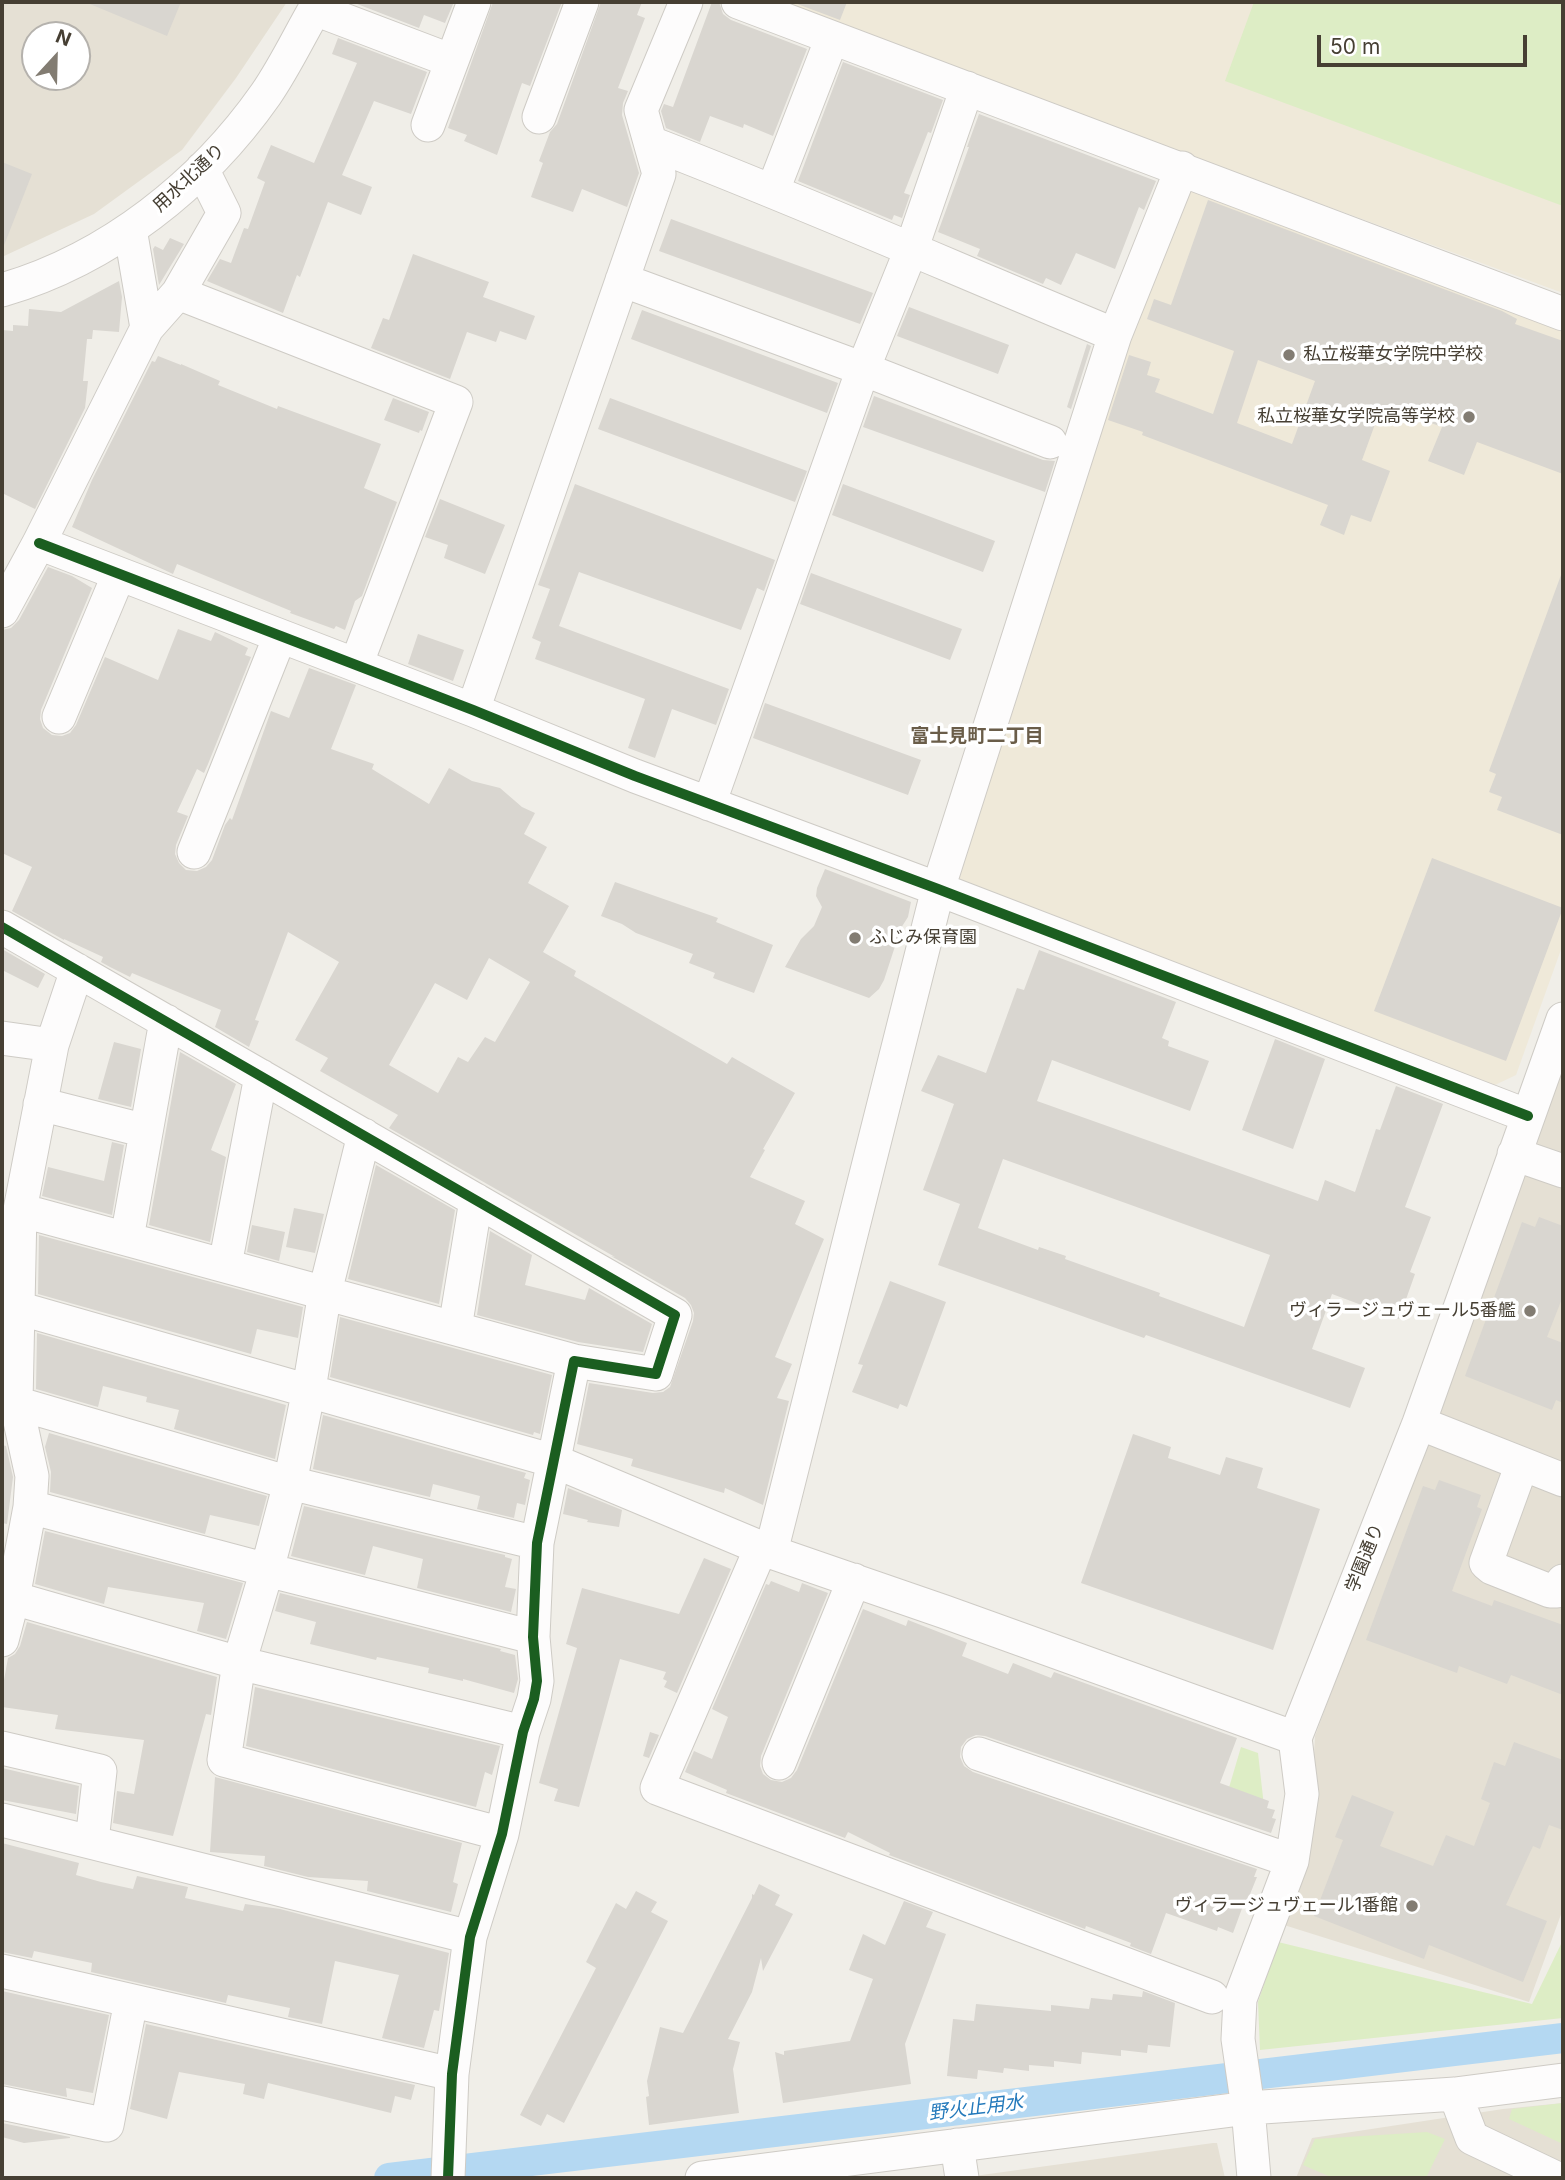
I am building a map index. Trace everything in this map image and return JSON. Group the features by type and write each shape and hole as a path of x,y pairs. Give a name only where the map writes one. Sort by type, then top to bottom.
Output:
{"street":[{"path":"428,125 474,2"},
{"path":"539,117 582,2"},
{"path":"473,710 659,174 641,110 685,2"},
{"path":"738,2 1563,314"},
{"path":"317,5 452,61"},
{"name":"用水北通り","path":"2,290 23,284 72,262 131,229 202,169 236,133 266,93 317,5"},
{"path":"774,190 832,38"},
{"path":"709,804 863,369 911,250 967,88"},
{"path":"651,143 774,190 1115,335"},
{"path":"2,611 147,328 178,293 224,213 202,169"},
{"path":"1182,169 1115,335 938,890 766,1550 657,1788 1212,1997"},
{"path":"131,229 147,328"},
{"path":"622,280 1050,442"},
{"path":"178,293 456,402 356,665"},
{"path":"39,543 709,804 1528,1116"},
{"path":"59,717 119,574"},
{"path":"194,852 280,636"},
{"path":"2,927 675,1315 656,1374 574,1361 20,1210"},
{"path":"2,1640 13,1598 30,1507 32,1476 13,1423 13,1286 20,1210 52,1045 77,970"},
{"name":"学園通り","path":"1254,2178 1238,2039 1240,1998 1293,1861 1302,1794 1295,1738 1419,1423 1563,1019"},
{"path":"127,1238 166,1021"},
{"path":"2,1038 52,1045"},
{"path":"225,1265 261,1076"},
{"path":"40,1104 146,1131"},
{"path":"363,1135 325,1292 290,1483 239,1663 224,1760 502,1835"},
{"path":"1514,1154 1563,1171"},
{"path":"455,1328 476,1200"},
{"path":"13,1286 309,1389 554,1461 766,1550 1295,1738"},
{"path":"447,2168 452,2074 470,1937 502,1835 523,1732 537,1681 533,1637 537,1543 574,1361"},
{"path":"13,1423 290,1483 537,1543"},
{"path":"1419,1423 1563,1480"},
{"path":"1522,1464 1486,1556 1486,1563 1492,1568 1550,1591 1557,1591 1563,1581"},
{"path":"30,1507 533,1637"},
{"path":"779,1763 854,1580"},
{"path":"13,1598 239,1663 523,1732"},
{"path":"2,1748 100,1771 92,1841"},
{"path":"979,1754 1293,1861"},
{"path":"2,1820 470,1937"},
{"path":"2,1971 452,2074"},
{"path":"2,2103 107,2125 131,2001"},
{"path":"702,2178 743,2176 957,2145 1247,2099 1455,2094 1563,2080"},
{"path":"1455,2094 1472,2138 1556,2178"},
{"path":"957,2145 962,2178"}],"shaded area":[{"path":"2,2 287,2 236,78 182,150 94,214 2,257"},
{"path":"772,2 1563,2 1563,293"},
{"path":"1186,189 1563,327 1563,944 1516,1075 1495,1085 940,877 1119,341"},
{"path":"1563,1069 1563,1909 1529,2002 1284,1925 1309,1848 1315,1736"},
{"path":"1563,2103 1563,2178 1296,2178 1312,2138 1503,2109"},
{"path":"1217,2143 1225,2178 960,2178"}],"green space":[{"path":"1254,2 1563,2 1563,206 1225,81"},
{"path":"1241,1747 1258,1753 1264,1806 1228,1791"},
{"path":"1563,1940 1563,2018 1260,2050 1258,2002 1278,1942 1532,2004"},
{"path":"1563,2103 1563,2144 1509,2119 1512,2109"},
{"path":"1427,2132 1445,2139 1426,2178 1333,2178 1303,2165 1315,2139"}],"building":[{"path":"85,2 181,2 167,36"},
{"path":"352,2 454,2 445,23 424,15 419,28"},
{"path":"493,2 562,2 530,86 522,83 497,155 464,141 467,135 448,128"},
{"path":"601,2 642,2 637,15 645,18 618,88 628,91 622,115 639,173 627,207 582,189 573,212 531,197 543,163 539,161 550,132 557,124"},
{"path":"712,2 719,2 723,14 731,20 807,49 773,136 744,124 743,128 710,116 700,142 666,128 661,111 664,104 673,107"},
{"path":"792,2 847,2 840,20"},
{"path":"338,38 427,72 411,114 374,101 342,175 372,187 361,215 328,202 300,277 297,275 283,313 207,281 220,259 231,263 244,228 248,229 265,182 257,178 271,145 314,163 357,63 332,54"},
{"path":"843,62 943,100 904,193 910,195 902,218 894,215 892,220 798,181"},
{"path":"979,114 1156,181 1144,210 1139,207 1115,269 1076,253 1061,285 1046,278 1043,284 977,256 980,249 938,232"},
{"path":"2,162 32,174 3,248 2,248"},
{"path":"1208,200 1502,311 1517,319 1515,324 1563,341 1563,474 1477,442 1464,475 1428,461 1442,427 1382,405 1362,460 1390,471 1371,522 1351,515 1344,535 1320,525 1328,505 1108,420 1129,355 1151,362 1147,375 1160,379 1155,392 1213,414 1234,351 1147,319 1154,299 1171,305","holes":["1258,360 1315,381 1292,444 1237,423"]},
{"path":"671,219 873,293 860,324 659,251"},
{"path":"170,238 184,244 159,285 153,249 155,246 163,250"},
{"path":"413,254 489,282 483,297 535,316 526,340 500,331 496,342 467,332 450,379 371,348 383,318 389,320"},
{"path":"119,281 122,297 119,332 93,330 92,339 87,339 83,381 88,381 85,408 35,509 2,493 2,330 13,331 13,325 28,326 29,309 61,312"},
{"path":"909,307 1009,345 998,374 897,336"},
{"path":"642,310 838,383 827,413 631,339"},
{"path":"1087,344 1091,346 1071,409 1067,407"},
{"path":"158,356 220,381 218,385 277,409 278,406 381,444 364,488 397,502 362,596 355,601 345,630 336,626 334,629 290,613 291,611 177,564 173,574 72,527 92,480 152,361 155,362"},
{"path":"874,396 1043,460 1055,461 1045,492 863,427"},
{"path":"393,398 429,412 422,431 419,433 384,420"},
{"path":"610,398 807,471 795,502 598,429"},
{"path":"575,484 775,560 764,591 757,588 741,630 579,572 559,626 729,689 716,725 672,709 655,758 628,748 645,699 535,659 541,642 532,638 550,589 538,585"},
{"path":"843,484 995,541 983,572 832,515"},
{"path":"440,499 505,525 485,574 444,558 448,545 425,537"},
{"path":"48,567 72,576 92,588 41,710 43,728 52,735 70,733 76,725 105,657 158,680 178,629 211,641 215,632 248,648 245,655 251,657 208,764 204,773 197,769 177,812 188,816 175,854 186,870 197,871 212,860 225,825 230,818 232,820 271,711 289,718 309,668 356,685 331,749 374,764 372,769 429,804 449,768 472,781 500,788 522,807 535,813 524,834 547,847 528,883 569,906 543,952 576,971 574,976 727,1064 732,1057 795,1093 750,1177 805,1201 795,1224 824,1239 775,1357 792,1364 777,1398 789,1401 763,1505 725,1488 724,1493 631,1466 633,1459 577,1444 589,1383 653,1393 663,1392 670,1387 693,1321 691,1305 685,1298 389,1128 398,1115 320,1071 328,1058 295,1040 339,962 288,932 255,1020 259,1021 249,1047 215,1027 221,1010 132,973 130,977 101,962 103,957 64,940 12,911 32,867 2,853 2,630 11,628 19,620","holes":["489,958 530,982 495,1042 485,1037 468,1062 458,1057 438,1093 389,1065 435,983 467,1000"]},
{"path":"811,573 962,629 950,660 800,604"},
{"path":"1561,575 1563,835 1497,810 1502,797 1489,792 1496,774 1489,771"},
{"path":"418,634 464,650 453,681 408,664"},
{"path":"765,703 921,760 908,795 753,738"},
{"path":"1432,858 1563,908 1506,1061 1374,1011"},
{"path":"825,869 911,902 884,980 869,998 785,967 801,939 814,926 822,907 816,896"},
{"path":"615,882 718,918 716,922 773,945 754,993 713,978 715,973 689,963 693,954 636,933 601,916"},
{"path":"2,949 45,974 38,988 2,970"},
{"path":"1039,950 1176,1002 1162,1038 1169,1041 1168,1046 1209,1061 1190,1111 1052,1060 1037,1101 1318,1201 1325,1180 1355,1192 1376,1129 1380,1130 1396,1086 1443,1104 1405,1207 1431,1217 1410,1272 1415,1274 1399,1319 1332,1294 1312,1349 1365,1368 1350,1408 938,1265 960,1204 923,1190 954,1104 921,1091 938,1055 986,1073 1017,988 1024,990","holes":["1003,1159 1270,1255 1244,1327 1065,1259 1066,1256 1039,1247 1038,1250 978,1228"]},
{"path":"1275,1039 1325,1059 1293,1149 1242,1130"},
{"path":"114,1042 141,1049 131,1107 98,1099"},
{"path":"180,1052 236,1084 211,1150 226,1157 210,1242 149,1225"},
{"path":"112,1142 124,1145 112,1215 42,1196 48,1167 104,1181"},
{"path":"376,1165 455,1210 439,1304 348,1279"},
{"path":"294,1208 324,1214 315,1253 286,1247"},
{"name":"ヴィラージュヴェール5番艦","path":"1539,1217 1563,1226 1563,1296 1547,1337 1563,1343 1563,1403 1556,1400 1552,1410 1465,1376 1522,1222 1535,1227"},
{"path":"252,1225 285,1232 279,1261 247,1252"},
{"path":"490,1231 532,1255 525,1285 585,1300 589,1288 652,1324 643,1352 578,1342 477,1315"},
{"path":"39,1235 303,1307 298,1338 257,1329 251,1354 38,1294"},
{"path":"890,1281 946,1302 907,1407 900,1404 898,1409 852,1392 863,1365 858,1364"},
{"path":"340,1317 552,1375 540,1434 534,1432 533,1435 330,1377"},
{"path":"37,1333 286,1405 275,1459 174,1429 179,1410 146,1402 147,1397 103,1386 98,1407 36,1389"},
{"path":"323,1415 526,1473 524,1478 530,1480 525,1505 517,1503 514,1518 477,1509 480,1496 433,1484 430,1497 313,1469"},
{"path":"49,1433 267,1496 259,1526 210,1515 205,1534 50,1492 51,1472 45,1447"},
{"path":"1133,1434 1171,1447 1168,1458 1220,1475 1226,1457 1263,1468 1257,1488 1320,1509 1273,1650 1081,1583"},
{"path":"2,1445 6,1446 13,1477 7,1524 2,1523"},
{"path":"1439,1480 1481,1495 1477,1507 1482,1509 1452,1591 1492,1606 1494,1600 1563,1625 1563,1695 1511,1675 1507,1684 1459,1666 1457,1673 1366,1640 1423,1486 1435,1490"},
{"path":"568,1488 622,1510 619,1527 587,1522 588,1520 563,1514"},
{"path":"304,1506 505,1555 512,1559 505,1587 516,1589 511,1612 417,1588 423,1559 373,1546 365,1575 291,1556"},
{"path":"45,1531 243,1583 226,1639 197,1631 204,1603 108,1587 104,1604 35,1584"},
{"path":"704,1558 731,1569 677,1693 664,1687 667,1681 663,1679 666,1672 620,1659 579,1807 554,1801 558,1789 539,1783 577,1648 566,1644 582,1588 679,1614"},
{"path":"771,1581 799,1592 802,1583 828,1593 761,1756 763,1774 771,1780 782,1782 791,1778 797,1770 863,1609 906,1626 908,1620 967,1643 962,1656 1008,1674 1013,1663 1051,1678 1054,1672 1237,1738 1220,1783 1269,1801 1267,1808 1275,1810 1272,1818 1276,1819 1271,1833 985,1736 976,1735 967,1739 961,1747 960,1757 964,1766 973,1772 1257,1869 1254,1877 1257,1877 1233,1933 1218,1927 1217,1931 1166,1913 1151,1954 1130,1946 1131,1943 1086,1926 1085,1929 889,1855 890,1853 848,1832 845,1838 726,1793 727,1790 685,1772 694,1751 712,1759 728,1717 712,1709 766,1584 769,1585"},
{"path":"280,1593 501,1649 500,1651 515,1655 518,1679 514,1693 428,1673 429,1668 377,1657 376,1660 310,1644 316,1622 275,1611"},
{"path":"27,1622 217,1677 211,1715 206,1714 173,1836 113,1823 117,1791 134,1794 144,1740 55,1729 58,1715 2,1707 8,1658 15,1654 20,1646"},
{"path":"255,1687 500,1746 492,1775 485,1772 476,1807 246,1746"},
{"path":"650,1732 659,1735 649,1758 643,1756"},
{"path":"1514,1742 1563,1760 1563,1830 1549,1825 1540,1849 1533,1846 1506,1905 1547,1921 1523,1982 1429,1945 1424,1959 1314,1916 1343,1840 1335,1837 1352,1795 1394,1812 1380,1846 1433,1866 1446,1835 1474,1846 1490,1803 1481,1799 1494,1762 1505,1766"},
{"path":"2,1768 79,1786 76,1814 2,1800"},
{"path":"215,1777 462,1843 453,1882 458,1884 451,1912 367,1891 368,1881 308,1877 264,1866 265,1856 210,1852"},
{"path":"2,1843 79,1863 76,1875 101,1882 133,1889 137,1876 188,1887 185,1898 243,1911 245,1904 280,1909 449,1953 439,2011 434,2010 424,2048 382,2038 399,1975 335,1961 322,2024 288,2017 290,2008 228,1995 226,2003 91,1972 92,1963 34,1951 32,1958 2,1952"},
{"path":"759,1884 780,1895 775,1905 793,1914 763,1971 761,1958 752,1992 728,2039 740,2042 733,2069 739,2113 649,2125 647,2081 660,2027 683,2033"},
{"path":"636,1891 657,1902 651,1912 668,1921 564,2123 547,2114 541,2126 520,2115 596,1968 586,1962 616,1903 626,1909"},
{"path":"904,1901 933,1912 926,1927 946,1934 905,2044 911,2084 783,2103 775,2052 784,2055 784,2051 850,2041 873,1979 849,1970 863,1934 885,1945"},
{"path":"2,1991 109,2015 93,2093 66,2088 67,2097 2,2084"},
{"path":"1143,1991 1175,2003 1170,2047 1148,2045 1147,2053 1121,2050 1121,2056 1082,2052 1081,2064 1054,2061 1054,2067 1029,2065 1029,2071 1004,2068 1003,2073 978,2070 977,2079 947,2076 953,2019 974,2021 976,2004 1051,2011 1051,2005 1089,2009 1091,1998 1112,2000 1113,1994 1142,1997"},
{"path":"146,2024 415,2085 411,2100 395,2096 391,2113 268,2083 264,2099 243,2094 245,2084 179,2072 167,2119 130,2109"},
{"path":"2,2123 70,2138 24,2143 2,2137"}],"waterway":[{"name":"野火止用水","path":"389,2178 1563,2038"}],"cycle path":[{"path":"39,543 473,710 635,776 938,889 1528,1116"},
{"path":"2,927 675,1315 656,1374 574,1361 537,1543 533,1637 537,1681 534,1699 523,1732 502,1834 470,1937 452,2074 448,2178"}],"place":[{"name":"私立桜華女学院中学校","path":"1289,355"},
{"name":"私立桜華女学院高等学校","path":"1469,417"},
{"name":"ふじみ保育園","path":"855,938"},
{"name":"ヴィラージュヴェール5番艦","path":"1530,1311"},
{"name":"ヴィラージュヴェール1番館","path":"1412,1906"}],"district":[{"name":"富士見町二丁目","path":"977,736"}]}
